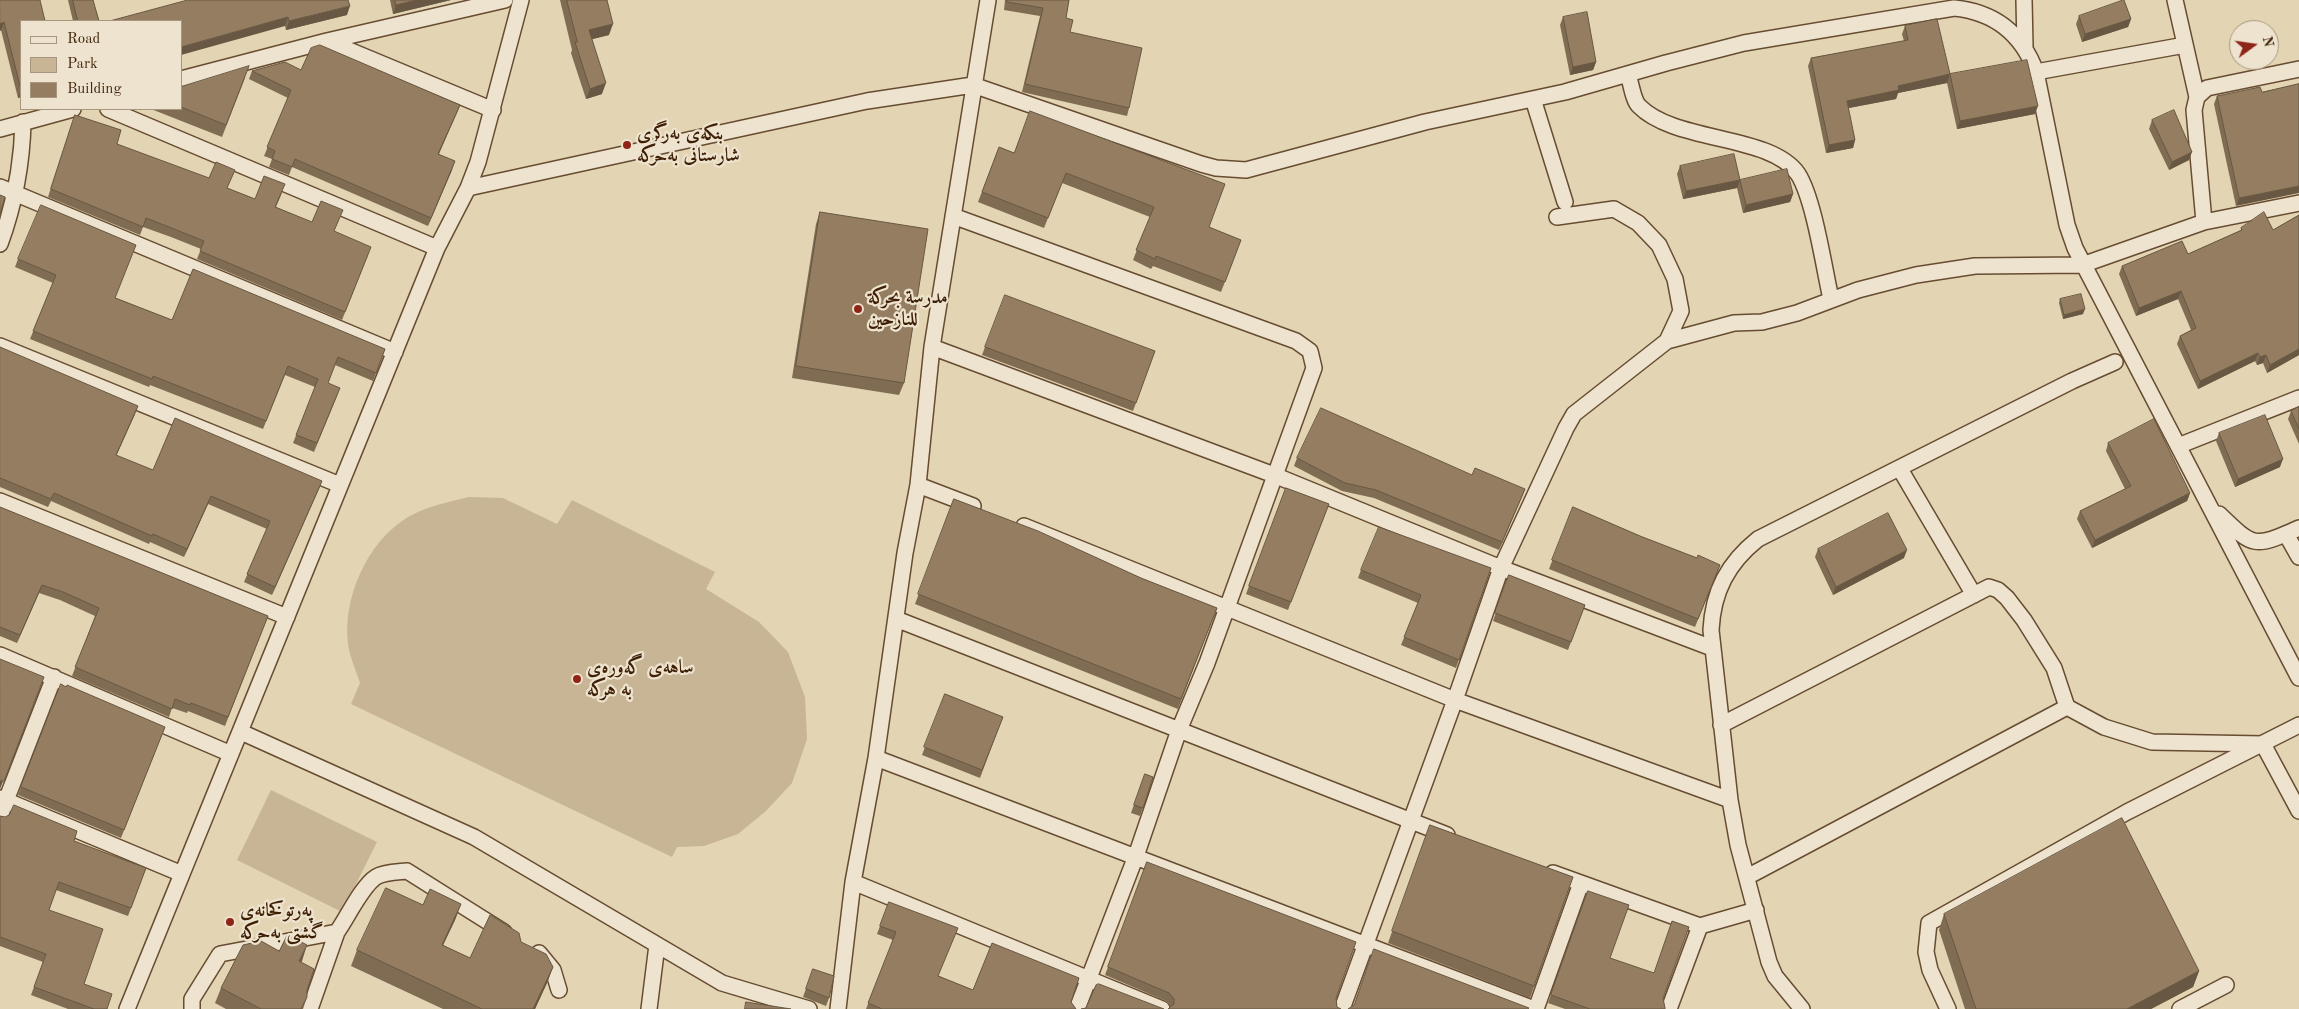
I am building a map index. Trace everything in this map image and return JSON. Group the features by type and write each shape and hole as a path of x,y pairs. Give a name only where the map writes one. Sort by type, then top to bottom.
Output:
{"street":[{"path":"182,79 327,41 505,0"},
{"path":"127,1009 231,754 242,732 437,248 468,188 478,162 521,0"},
{"path":"838,1009 853,882 876,758 905,553 918,485 932,347 988,0"},
{"path":"2024,0 2024,46"},
{"path":"2175,0 2197,97 2194,110 2204,222"},
{"path":"468,188 867,101 973,85 1201,164 1231,170 1262,168 1425,122 1533,99 1705,52 1752,42 1954,8 1981,13 1994,18 2006,26 2024,46 2036,72 2067,225 2082,264 2299,678"},
{"path":"327,41 492,110"},
{"path":"2036,72 2185,45"},
{"path":"2197,97 2207,88 2299,69"},
{"path":"1628,74 1638,105 1659,121 1779,156 1798,174 1809,200 1831,299"},
{"path":"1533,99 1565,202"},
{"path":"0,129 69,110"},
{"path":"110,110 437,248"},
{"path":"0,244 17,193 22,156 23,122"},
{"path":"0,187 395,352"},
{"path":"1342,1009 1367,946 1456,700 1500,568 1574,414 1667,341 1734,323 1762,322 1797,313 1831,299 1916,275 1975,266 2082,264 2204,222 2299,203"},
{"path":"1557,217 1614,209 1638,223 1659,245 1675,279 1681,311 1667,341"},
{"path":"953,216 1296,340 1310,351 1314,368 1227,606 1179,730 1136,856 1077,1009"},
{"path":"0,346 340,485"},
{"path":"932,347 1274,475 1500,568 1712,648"},
{"path":"1802,1009 1772,969 1747,876 1730,800 1712,648 1712,612 1723,578 1744,550 1758,539 2072,381 2115,362"},
{"path":"2178,446 2299,398"},
{"path":"1900,469 1974,595"},
{"path":"918,485 991,513"},
{"path":"0,501 287,617"},
{"path":"2208,503 2248,540 2262,543 2293,531 2299,557"},
{"path":"1009,520 1227,606 1456,700 1730,800"},
{"path":"1721,725 1989,587 1998,590 2007,598 2024,620 2054,668 2066,707 2104,727 2152,742 2263,744"},
{"path":"896,619 1411,822 1465,841"},
{"path":"0,655 231,754"},
{"path":"0,816 3,799 54,677"},
{"path":"1747,876 2066,707"},
{"path":"1948,1009 1930,970 1926,952 1929,923 2127,812 2299,725"},
{"path":"242,732 474,837 722,983 809,1009"},
{"path":"2263,744 2299,810"},
{"path":"876,758 1535,1009 1581,883"},
{"path":"3,799 182,874"},
{"path":"1536,867 1700,926 1756,910"},
{"path":"310,1009 337,932 367,887 376,877 407,871 540,954 553,970 558,990"},
{"path":"853,882 1162,1009"},
{"path":"1668,1009 1700,926"},
{"path":"192,1009 192,999 220,954 337,932"},
{"path":"648,1009 657,945"},
{"path":"2180,1009 2226,985"}],"green space":[{"path":"469,497 503,498 557,524 572,500 715,572 706,589 759,622 788,652 805,697 807,739 792,783 766,811 738,834 704,846 677,847 672,857 351,704 360,683 350,654 347,637 348,619 356,583 364,565 385,536 406,518 432,507"},
{"path":"271,790 377,842 342,912 237,860"}],"building":[{"path":"0,0 40,0 45,20 20,20 20,86 4,22 0,24"},
{"path":"73,0 93,0 99,20 78,20"},
{"path":"188,0 348,0 350,6 289,21 288,17 182,47 182,20 114,20"},
{"path":"395,0 418,0 396,5"},
{"path":"567,0 607,0 613,24 589,30 606,83 590,89 575,42 577,42"},
{"path":"1007,0 1069,0 1066,18 1073,20 1070,32 1142,48 1129,108 1025,84 1043,8 1007,2"},
{"path":"2124,0 2131,19 2085,34 2079,16"},
{"path":"1587,12 1596,62 1573,67 1563,17"},
{"path":"1937,19 1950,74 1898,86 1899,90 1847,101 1855,140 1829,145 1811,58 1908,40 1905,26"},
{"path":"320,45 460,105 438,154 455,161 431,218 295,159 292,167 272,159 275,151 267,147 291,90 252,71 285,62 301,70 311,48"},
{"path":"2027,60 2038,106 1960,121 1950,74"},
{"path":"249,66 226,125 182,107 182,87"},
{"path":"2299,84 2299,186 2239,198 2217,96 2260,87 2262,92"},
{"path":"2174,110 2192,152 2172,162 2152,120"},
{"path":"1030,111 1225,184 1209,227 1241,240 1225,282 1156,256 1155,259 1136,250 1154,207 1066,173 1048,218 982,192 999,147 1014,153"},
{"path":"75,115 121,130 117,144 209,178 216,162 235,170 227,188 255,199 264,176 285,184 275,207 312,222 321,201 343,210 334,231 371,247 345,312 200,251 204,241 146,218 143,227 51,189"},
{"path":"1734,154 1740,180 1686,191 1680,166"},
{"path":"1787,169 1793,194 1746,205 1740,180"},
{"path":"0,195 5,197 0,214"},
{"path":"41,205 136,245 115,298 172,320 193,269 385,349 376,373 338,357 328,383 340,388 317,443 296,435 318,379 288,366 266,421 153,376 152,379 33,331 56,275 18,259"},
{"name":"مدرسة بحركة للنازحين","path":"820,212 928,229 904,383 796,366"},
{"path":"2264,212 2273,230 2299,215 2299,349 2270,365 2266,355 2260,357 2258,353 2200,381 2180,336 2196,328 2181,291 2139,308 2122,266 2182,241 2188,254 2242,230 2241,228"},
{"path":"2081,294 2085,309 2064,315 2060,299"},
{"path":"1005,295 1155,351 1136,403 985,347"},
{"path":"0,347 138,406 116,455 153,470 175,418 322,481 275,587 247,574 270,521 211,496 187,549 153,534 152,536 54,493 51,499 0,478"},
{"path":"2299,407 2299,429 2291,411"},
{"path":"1321,408 1472,475 1475,468 1525,489 1502,542 1376,490 1345,483 1297,458"},
{"path":"2265,415 2283,459 2238,479 2219,433"},
{"path":"2154,419 2190,493 2095,540 2080,511 2131,486 2108,443"},
{"path":"1286,488 1329,504 1291,602 1249,586"},
{"path":"954,499 1038,531 1141,578 1217,608 1181,699 918,594"},
{"path":"0,507 268,616 228,717 175,699 172,709 75,667 99,608 63,592 42,585 20,635 0,627"},
{"path":"1573,507 1640,536 1697,558 1698,555 1720,565 1698,619 1552,560"},
{"path":"1888,513 1907,550 1836,587 1818,549"},
{"path":"1379,527 1491,568 1459,660 1404,637 1421,595 1361,570"},
{"path":"1509,575 1585,605 1571,642 1495,613"},
{"path":"0,659 44,677 4,781 0,781"},
{"path":"61,684 165,727 124,830 21,787"},
{"path":"945,694 1003,717 982,770 924,747"},
{"path":"1145,774 1153,777 1143,808 1134,805"},
{"path":"14,805 77,831 74,841 146,868 131,908 59,882 49,910 103,929 84,984 112,994 107,1009 94,1009 34,987 46,954 0,937 0,816 5,817 9,815"},
{"path":"2122,818 2199,971 2127,1009 1976,1009 1944,914"},
{"path":"1430,825 1573,877 1534,986 1392,931"},
{"path":"1147,862 1356,942 1336,998 1337,1007 1341,1009 1168,1009 1174,1004 1174,999 1169,993 1108,967"},
{"path":"386,888 423,905 430,889 461,904 442,945 470,958 490,915 519,933 521,942 546,954 553,967 533,1009 482,1009 357,950"},
{"path":"1588,891 1629,905 1610,958 1654,973 1672,921 1689,927 1663,998 1665,1009 1590,1009 1551,995"},
{"path":"889,902 958,928 938,976 973,990 992,943 1079,978 1071,1002 1076,1009 882,1009 868,1003 896,932 880,926"},
{"path":"287,936 307,945 299,961 314,969 307,990 307,997 301,1009 261,1009 221,988 243,945 261,941 279,951"},
{"path":"1374,949 1529,1008 1348,1009 1354,1005"},
{"path":"813,969 834,976 829,998 806,989"},
{"path":"1099,984 1164,1009 1081,1009 1086,1008 1096,985"},
{"path":"746,1002 791,1009 745,1009"}],"place":[{"name":"بنکەی بەرگری شارستانی بەحرکە","path":"627,145"},
{"name":"مدرسة بحركة للنازحين","path":"858,309"},
{"name":"ساهه‌ی گه‌وره‌ی به هركه‌","path":"577,679"},
{"name":"پەرتوکخانەی گشتی بەحرکە","path":"230,922"}]}
